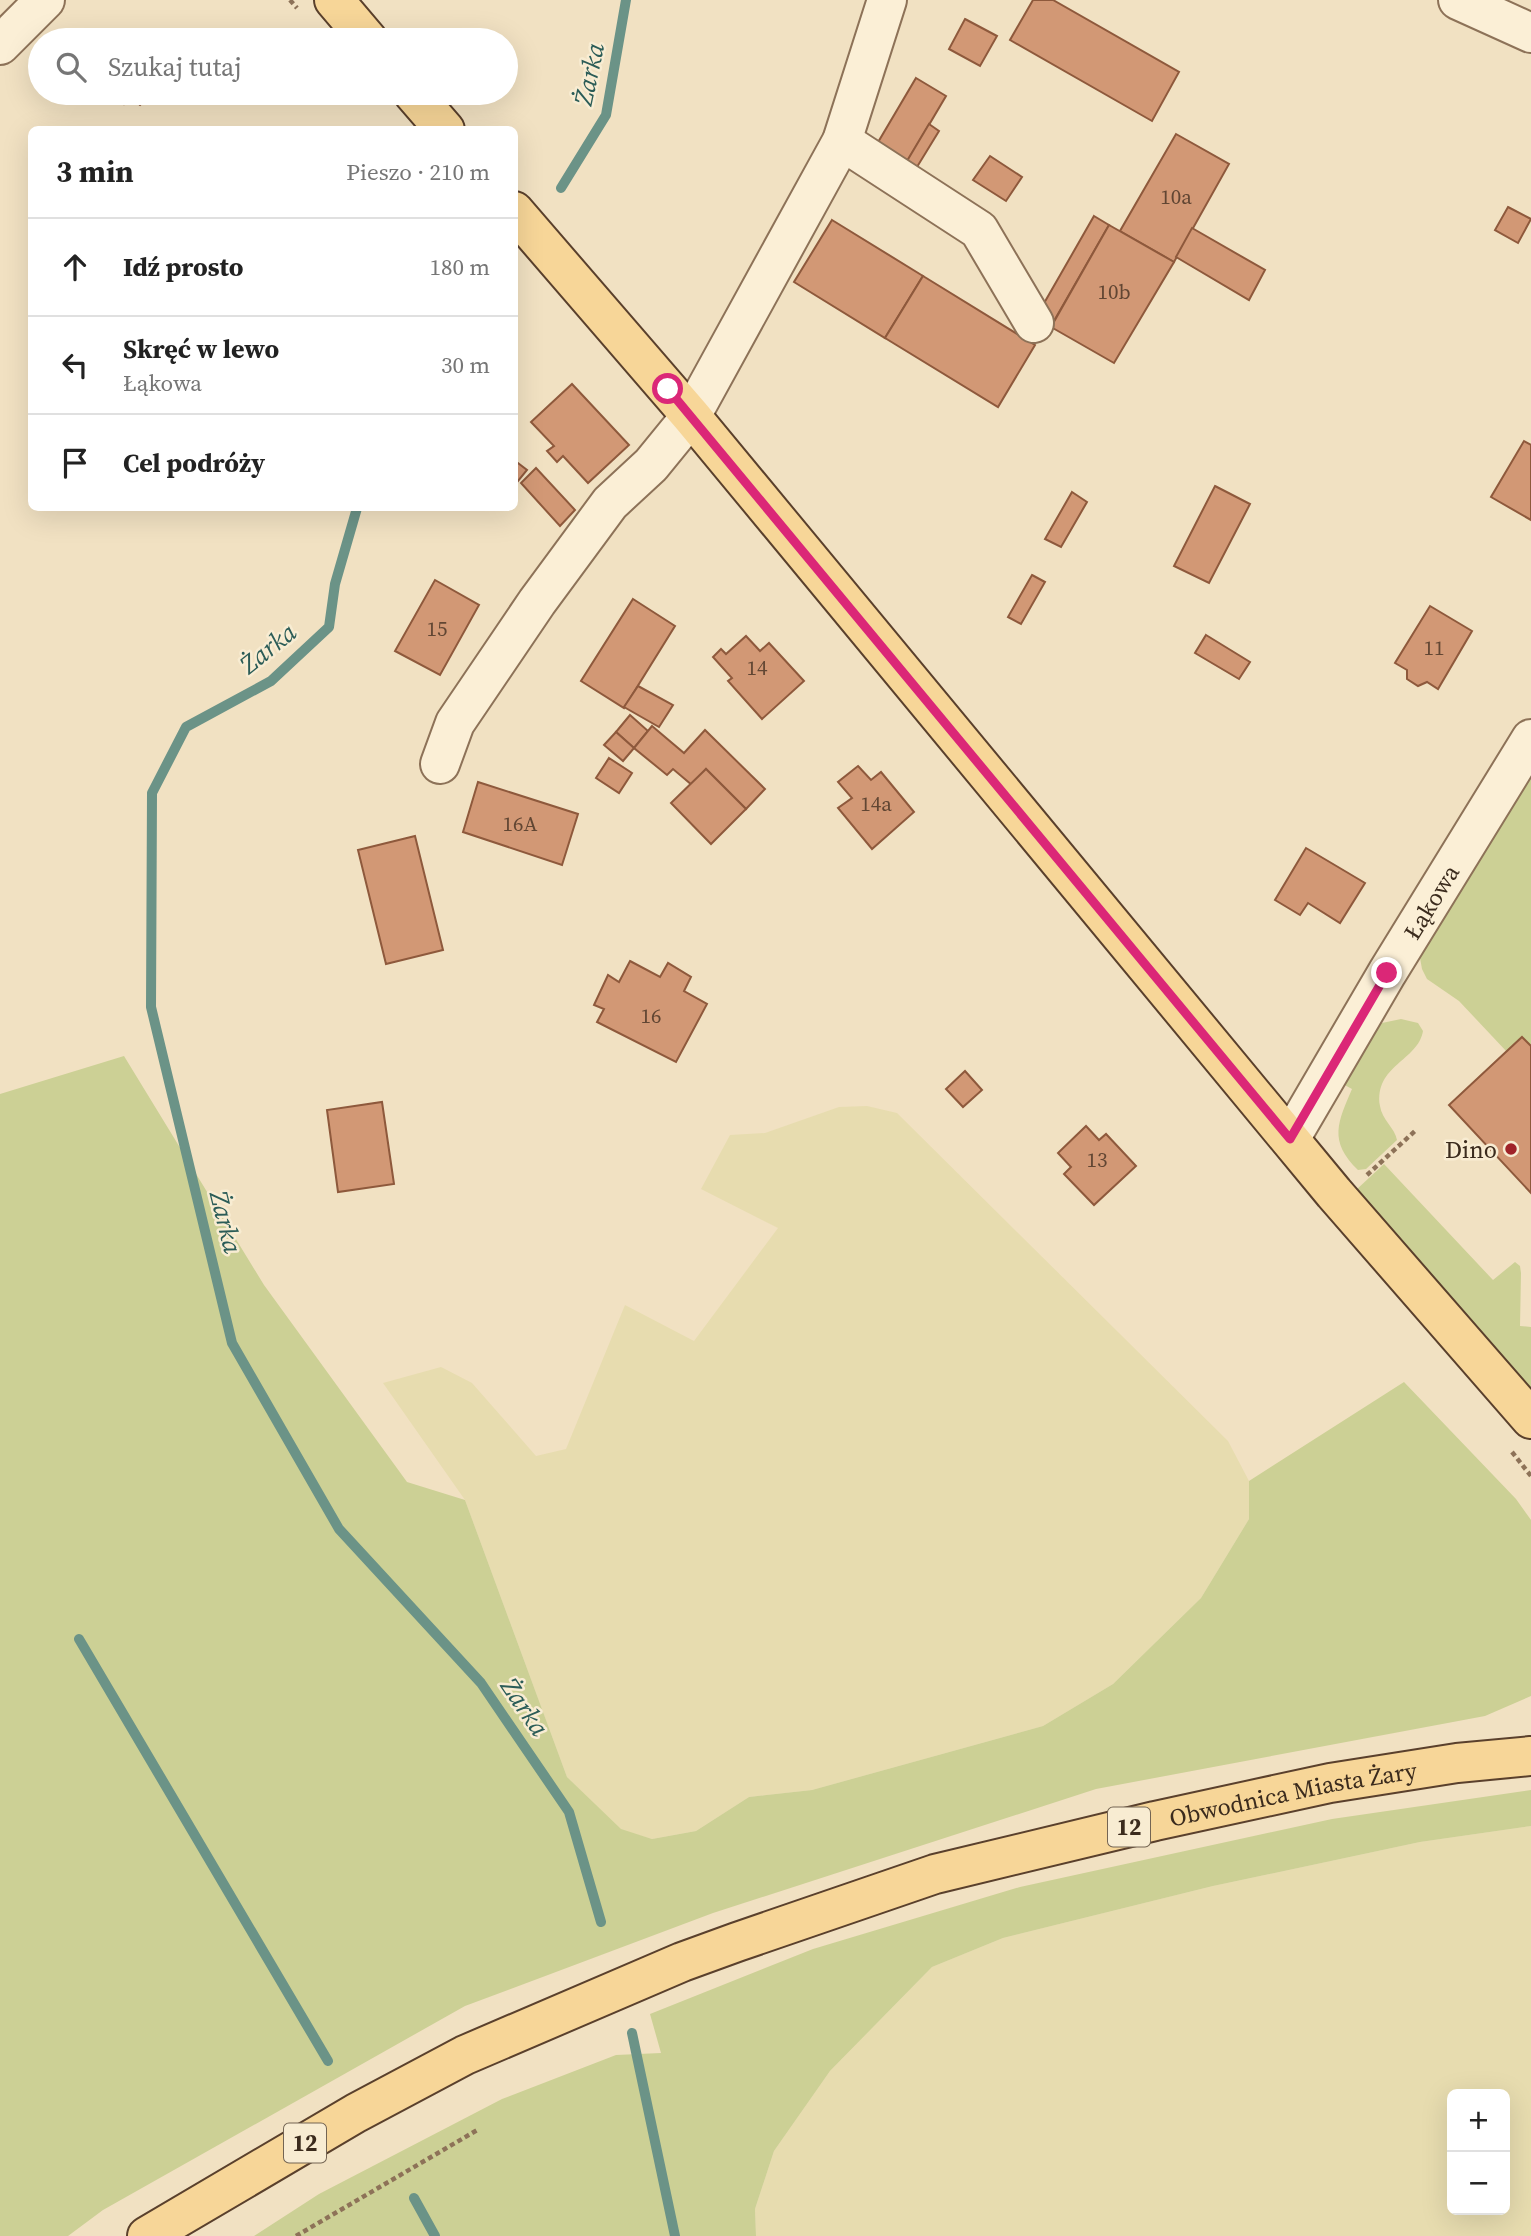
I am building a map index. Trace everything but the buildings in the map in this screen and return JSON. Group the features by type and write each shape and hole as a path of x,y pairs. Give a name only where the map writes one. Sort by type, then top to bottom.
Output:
{"main road":[{"path":"334,0 358,28"},
{"path":"424,105 442,126"},
{"path":"518,216 691,416 1334,1193 1531,1419"},
{"name":"Obwodnica Miasta Żary","path":"147,2236 356,2113 465,2055 737,1941 935,1874 1155,1821 1330,1783 1457,1763 1531,1756"}],"street":[{"path":"0,45 45,0"},
{"path":"440,764 455,723 537,602 610,503 651,465 691,416 842,141 887,0"},
{"path":"1458,0 1531,33"},
{"path":"842,141 979,230 1034,323"},
{"name":"Łąkowa","path":"1290,1139 1387,973 1531,739"}],"path":[{"path":"1365,1177 1415,1130"},
{"path":"296,2236 479,2129"}],"shaded area":[{"path":"867,1106 897,1113 1228,1441 1249,1481 1249,1519 1201,1598 1113,1684 1043,1726 812,1790 749,1797 696,1831 652,1839 621,1830 567,1777 465,1500 383,1383 441,1367 472,1383 536,1456 566,1449 625,1305 694,1341 778,1228 701,1189 730,1135 765,1133 839,1107"},
{"path":"1531,1826 1531,2236 756,2236 755,2209 774,2151 830,2071 932,1967 1003,1938 1213,1886 1420,1842"}],"green space":[{"path":"1531,777 1531,1046 1507,1052 1459,1001 1427,979 1420,958 1443,912"},
{"path":"1401,1019 1418,1023 1423,1031 1413,1050 1383,1081 1380,1092 1381,1111 1397,1140 1366,1169 1358,1170 1342,1150 1339,1140 1340,1121 1352,1089 1341,1083 1375,1028 1382,1023"},
{"path":"124,1056 264,1285 407,1482 465,1500 567,1777 621,1829 652,1839 696,1831 749,1797 812,1790 1043,1726 1113,1684 1201,1598 1249,1519 1249,1481 1404,1382 1516,1499 1531,1520 1531,1696 1485,1716 1096,1789 713,1913 465,2006 103,2210 68,2236 0,2236 0,1094"},
{"path":"1384,1164 1493,1280 1515,1262 1520,1266 1520,1326 1531,1327 1531,1389 1356,1190"},
{"path":"1531,1790 1531,1826 1420,1842 1213,1886 1003,1938 932,1967 830,2071 774,2151 755,2209 756,2236 254,2236 319,2194 502,2099 616,2055 661,2053 650,2014 813,1949 1020,1887 1332,1819"}],"waterway":[{"name":"Żarka","path":"561,188 606,115 626,0"},
{"name":"Żarka","path":"356,511 335,584 329,627 271,681 186,727 152,793 151,1007 232,1343 339,1529 481,1683 569,1812 601,1922"},
{"path":"79,1639 328,2061"},
{"name":"Żarka","path":"632,2033 675,2236"},
{"path":"414,2198 435,2236"}],"place":[{"name":"Dino","path":"1511,1149"}],"route":[{"path":"668,389 1290,1139 1387,973"}]}
